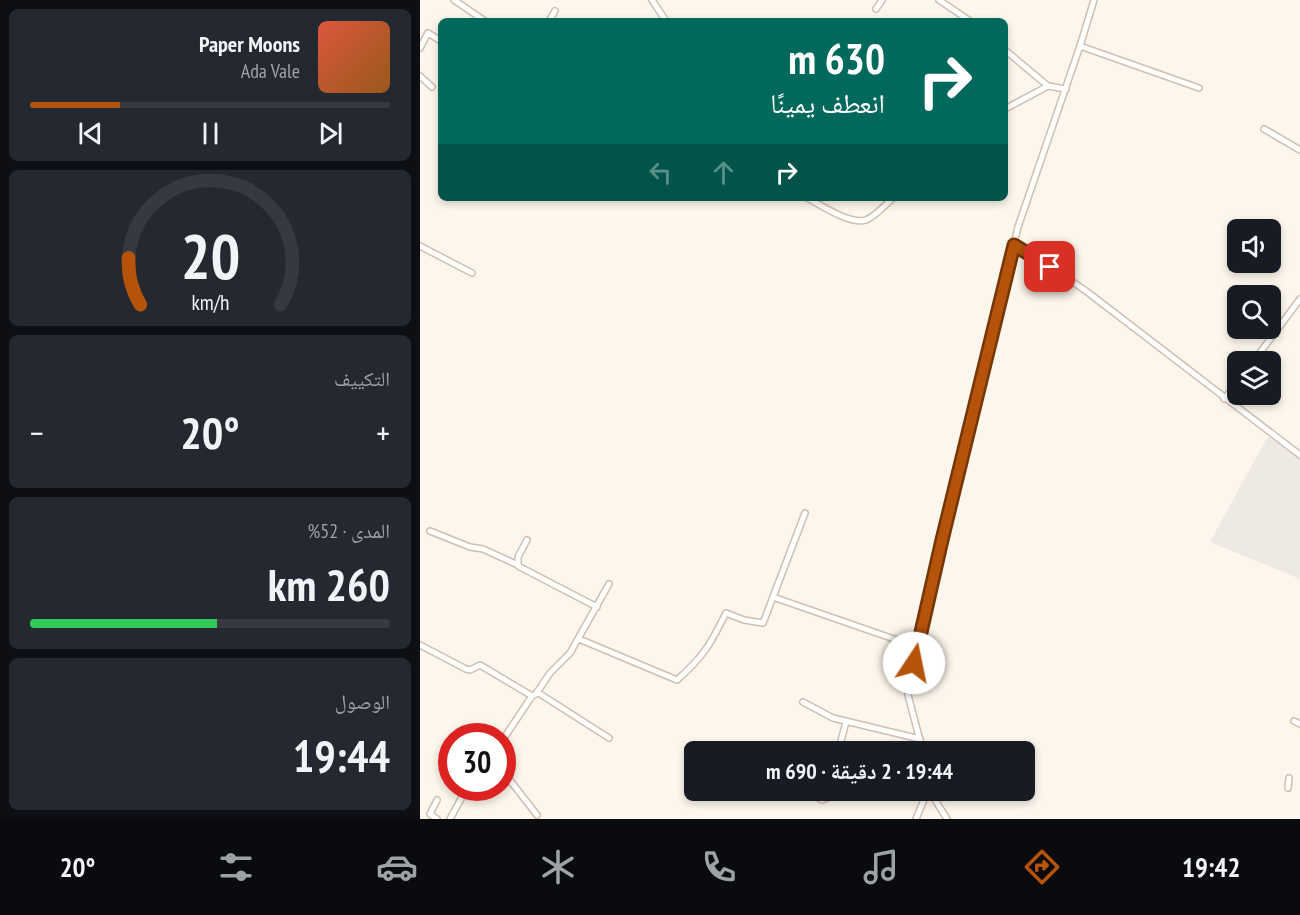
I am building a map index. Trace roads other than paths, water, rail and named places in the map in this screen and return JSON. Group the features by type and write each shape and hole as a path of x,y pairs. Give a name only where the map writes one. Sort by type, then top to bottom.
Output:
{"street":[{"path":"454,0 481,18"},
{"path":"652,0 664,18"},
{"path":"876,9 882,0"},
{"path":"939,0 966,18"},
{"path":"802,702 828,716 846,722 920,740 908,696 916,647 1018,227 1094,0"},
{"path":"551,18 555,11"},
{"path":"420,48 428,33 438,39"},
{"path":"1080,46 1199,88"},
{"path":"1008,53 1048,86 1066,88"},
{"path":"420,76 432,87"},
{"path":"1008,107 1048,86"},
{"path":"1264,129 1300,150"},
{"path":"813,201 845,218 865,220 890,201"},
{"path":"1014,245 1032,254 1086,291 1300,455"},
{"path":"420,246 472,273"},
{"path":"1261,351 1300,299"},
{"path":"1224,399 1227,395"},
{"path":"579,639 677,680 696,663 709,647 726,613 744,620 763,623 804,513"},
{"path":"430,531 470,547 483,549 597,607"},
{"path":"518,565 518,557 527,540"},
{"path":"514,723 550,673 570,653 609,584"},
{"path":"772,597 916,647"},
{"path":"420,645 466,669 470,670 480,665 609,738"},
{"path":"841,741 846,722"},
{"path":"1288,788 1289,778"},
{"path":"516,788 537,815"},
{"path":"436,800 430,814 437,819"},
{"path":"450,819 460,801"},
{"path":"916,819 924,801"},
{"path":"936,801 947,819"}]}
